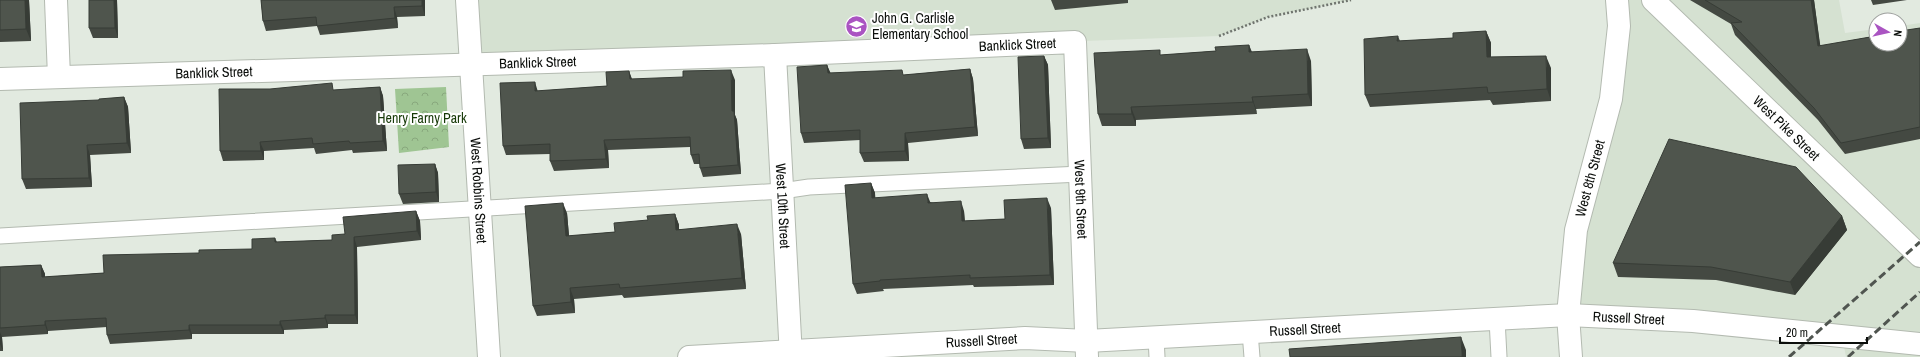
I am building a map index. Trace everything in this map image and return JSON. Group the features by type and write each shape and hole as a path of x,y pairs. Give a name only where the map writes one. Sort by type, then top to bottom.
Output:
{"street":[{"path":"56,0 59,77"},
{"name":"West Robbins Street","path":"467,0 489,357"},
{"name":"West 8th Street","path":"1571,357 1568,315 1576,230 1611,99 1619,26 1617,0"},
{"name":"West Pike Street","path":"1653,0 1920,256"},
{"name":"Banklick Street","path":"0,79 775,55 1075,42"},
{"name":"West 9th Street","path":"1075,42 1087,349"},
{"name":"West 10th Street","path":"775,55 791,354"},
{"name":"Russell Street","path":"689,357 791,354 1025,338 1087,349 1157,347 1250,332 1568,315 1693,321 1920,344"}],"lane":[{"path":"0,236 782,190 809,187 1081,174"},
{"path":"1496,319 1499,357"},
{"path":"1250,332 1252,357"}],"path":[{"path":"1218,36 1268,17 1352,0"}],"shaded area":[{"name":"John G. Carlisle Elementary School","path":"467,0 1351,0 1268,17 1219,36 470,64"},
{"path":"1617,0 1839,0 1845,33 1868,30 1868,52 1908,52 1908,25 1920,23 1920,357 1846,357 1842,336 1569,315 1611,99"}],"green space":[{"name":"Henry Farny Park","path":"446,87 449,147 399,153 395,89"}],"building":[{"path":"0,0 25,0 26,29 0,30"},
{"path":"89,0 114,0 115,28 89,28"},
{"path":"261,0 422,0 422,6 394,7 395,18 317,26 316,17 263,21"},
{"path":"1705,0 1811,0 1818,46 1868,37 1868,52 1908,52 1908,30 1920,28 1920,127 1841,143 1814,108 1731,23 1742,22"},
{"path":"1486,31 1487,57 1546,56 1547,89 1488,93 1487,87 1365,95 1364,39 1398,36 1397,41 1453,38 1453,33"},
{"path":"1249,45 1249,52 1307,49 1308,94 1252,97 1253,102 1131,107 1132,114 1098,114 1094,53 1160,50 1160,55 1216,51 1215,47"},
{"path":"1044,56 1048,138 1021,139 1018,57"},
{"path":"827,65 828,73 902,70 903,75 970,69 975,127 905,133 905,151 860,153 860,130 801,133 797,67"},
{"path":"731,70 732,111 734,111 738,165 700,168 699,154 691,155 690,137 604,140 606,159 550,161 550,144 503,146 500,83 535,82 535,91 607,86 606,72 629,71 630,79 683,77 683,71"},
{"path":"332,83 333,90 380,87 383,141 350,143 349,141 313,144 312,138 260,142 261,151 220,151 219,89 270,89"},
{"path":"124,97 127,143 87,145 89,178 22,179 20,103 99,100"},
{"path":"1669,139 1796,167 1842,216 1790,282 1711,267 1613,263"},
{"path":"435,164 436,192 399,194 398,165"},
{"path":"871,183 872,198 927,194 928,203 961,201 962,221 1005,219 1004,200 1047,198 1050,275 970,278 970,275 880,280 853,284 845,185"},
{"path":"563,203 566,236 615,232 614,223 648,220 647,216 675,214 676,230 737,224 742,278 620,288 619,284 570,288 571,302 533,306 525,206"},
{"path":"416,211 417,231 354,237 355,315 325,315 325,318 280,321 280,325 189,325 189,330 107,335 106,318 45,321 45,325 0,328 0,267 41,265 42,277 104,273 103,255 199,253 199,250 252,249 252,239 275,238 275,242 332,240 332,235 345,234 343,217"},
{"path":"1461,337 1462,357 1290,357 1289,349"}],"railway":[{"path":"1789,357 1920,242"},
{"path":"1848,357 1920,292"}],"place":[{"name":"John G. Carlisle Elementary School","path":"856,26"}]}
